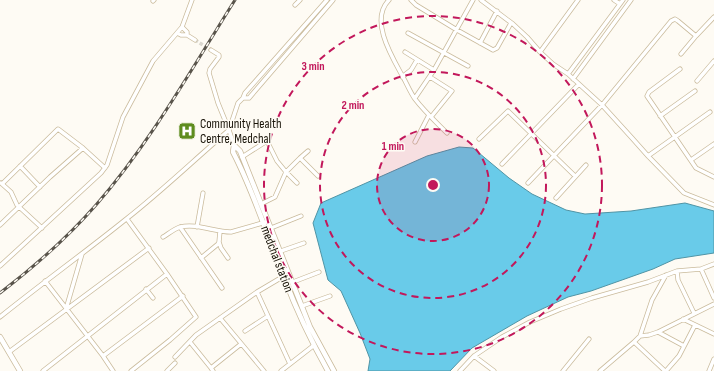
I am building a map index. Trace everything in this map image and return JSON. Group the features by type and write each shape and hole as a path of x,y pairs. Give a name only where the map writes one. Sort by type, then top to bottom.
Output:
{"street":[{"path":"0,266 105,168 123,118 153,61 182,27 191,0"},
{"path":"295,5 300,0"},
{"path":"389,0 383,8 381,15 382,30 385,40 402,76 415,98 447,133"},
{"path":"411,0 416,5 492,50 498,48 511,23"},
{"path":"415,98 434,70 473,0"},
{"path":"481,0 511,23 553,64 568,74 602,105 684,193 714,205"},
{"path":"540,52 578,0"},
{"path":"614,0 620,4"},
{"path":"568,74 623,0"},
{"path":"573,79 631,0"},
{"path":"0,317 127,219 229,130 238,103 243,98 245,93 306,23 330,1"},
{"path":"243,98 249,98 330,1"},
{"path":"480,43 497,11"},
{"path":"681,54 714,17"},
{"path":"528,183 602,105 671,21 675,19 696,36"},
{"path":"306,23 310,26"},
{"path":"182,27 187,32 187,35 195,40"},
{"path":"177,33 181,36 187,35"},
{"path":"408,33 468,66"},
{"path":"211,50 218,55 218,58 210,69 209,76 234,145 240,151 310,327 334,371"},
{"path":"405,52 434,70"},
{"path":"402,76 411,70 417,60"},
{"path":"697,81 714,61"},
{"path":"680,69 647,94 648,99 696,168 714,177"},
{"path":"415,142 430,116 452,91 430,76"},
{"path":"502,164 579,84"},
{"path":"660,116 695,91"},
{"path":"479,140 508,110 575,176"},
{"path":"648,156 710,112"},
{"path":"42,228 17,205 12,192 1,183 58,129 83,148 105,168"},
{"path":"242,157 267,141 277,161 297,183"},
{"path":"690,160 714,144"},
{"name":"medchal station","path":"234,145 233,152 263,222 283,277 314,346 328,371"},
{"path":"0,225 83,148"},
{"path":"261,204 275,197 286,172 308,151"},
{"path":"300,158 318,176"},
{"path":"556,198 586,165"},
{"path":"20,166 40,187"},
{"path":"197,227 203,193"},
{"path":"271,228 301,216"},
{"path":"127,219 183,296 196,317 131,371"},
{"path":"163,237 180,227 197,227 231,232 268,221"},
{"path":"180,227 222,288"},
{"path":"220,231 219,242 228,258"},
{"path":"201,258 219,242"},
{"path":"281,251 304,243"},
{"path":"9,352 149,248"},
{"path":"66,309 82,254"},
{"path":"460,371 474,356 502,337 530,322 560,309 648,282 677,271 701,269 714,264"},
{"path":"701,269 714,298"},
{"path":"677,271 678,280 694,313"},
{"path":"174,357 196,335 289,272"},
{"path":"293,282 319,272"},
{"path":"43,371 87,335 167,274"},
{"path":"600,371 640,336 652,300 666,275"},
{"path":"45,281 113,371"},
{"path":"146,290 153,298"},
{"path":"258,292 290,364"},
{"path":"103,356 183,296"},
{"path":"302,306 330,296"},
{"path":"640,336 658,332 714,304"},
{"path":"245,331 268,316"},
{"path":"220,318 264,371"},
{"path":"683,319 714,334"},
{"path":"634,342 666,371 679,356 695,325"},
{"path":"658,332 684,346"},
{"path":"0,337 20,371"},
{"path":"562,371 589,339"},
{"path":"190,342 212,370 241,344"},
{"path":"281,371 314,346"},
{"path":"474,356 494,371"},
{"path":"709,371 714,359"},
{"path":"167,371 176,363"},
{"path":"485,371 489,366"}],"water":[{"path":"459,147 473,148 509,178 532,194 566,210 585,214 631,211 685,203 714,211 714,253 675,259 653,269 591,291 568,297 527,316 472,348 450,371 368,371 370,359 360,333 341,291 328,280 313,223 321,203 427,156"}],"tunnel":[{"path":"195,40 211,50"}],"railway":[{"path":"0,293 62,240 96,205 116,181 169,106 235,0"}],"place":[{"name":"Community Health Centre, Medchal","path":"187,131"}]}
